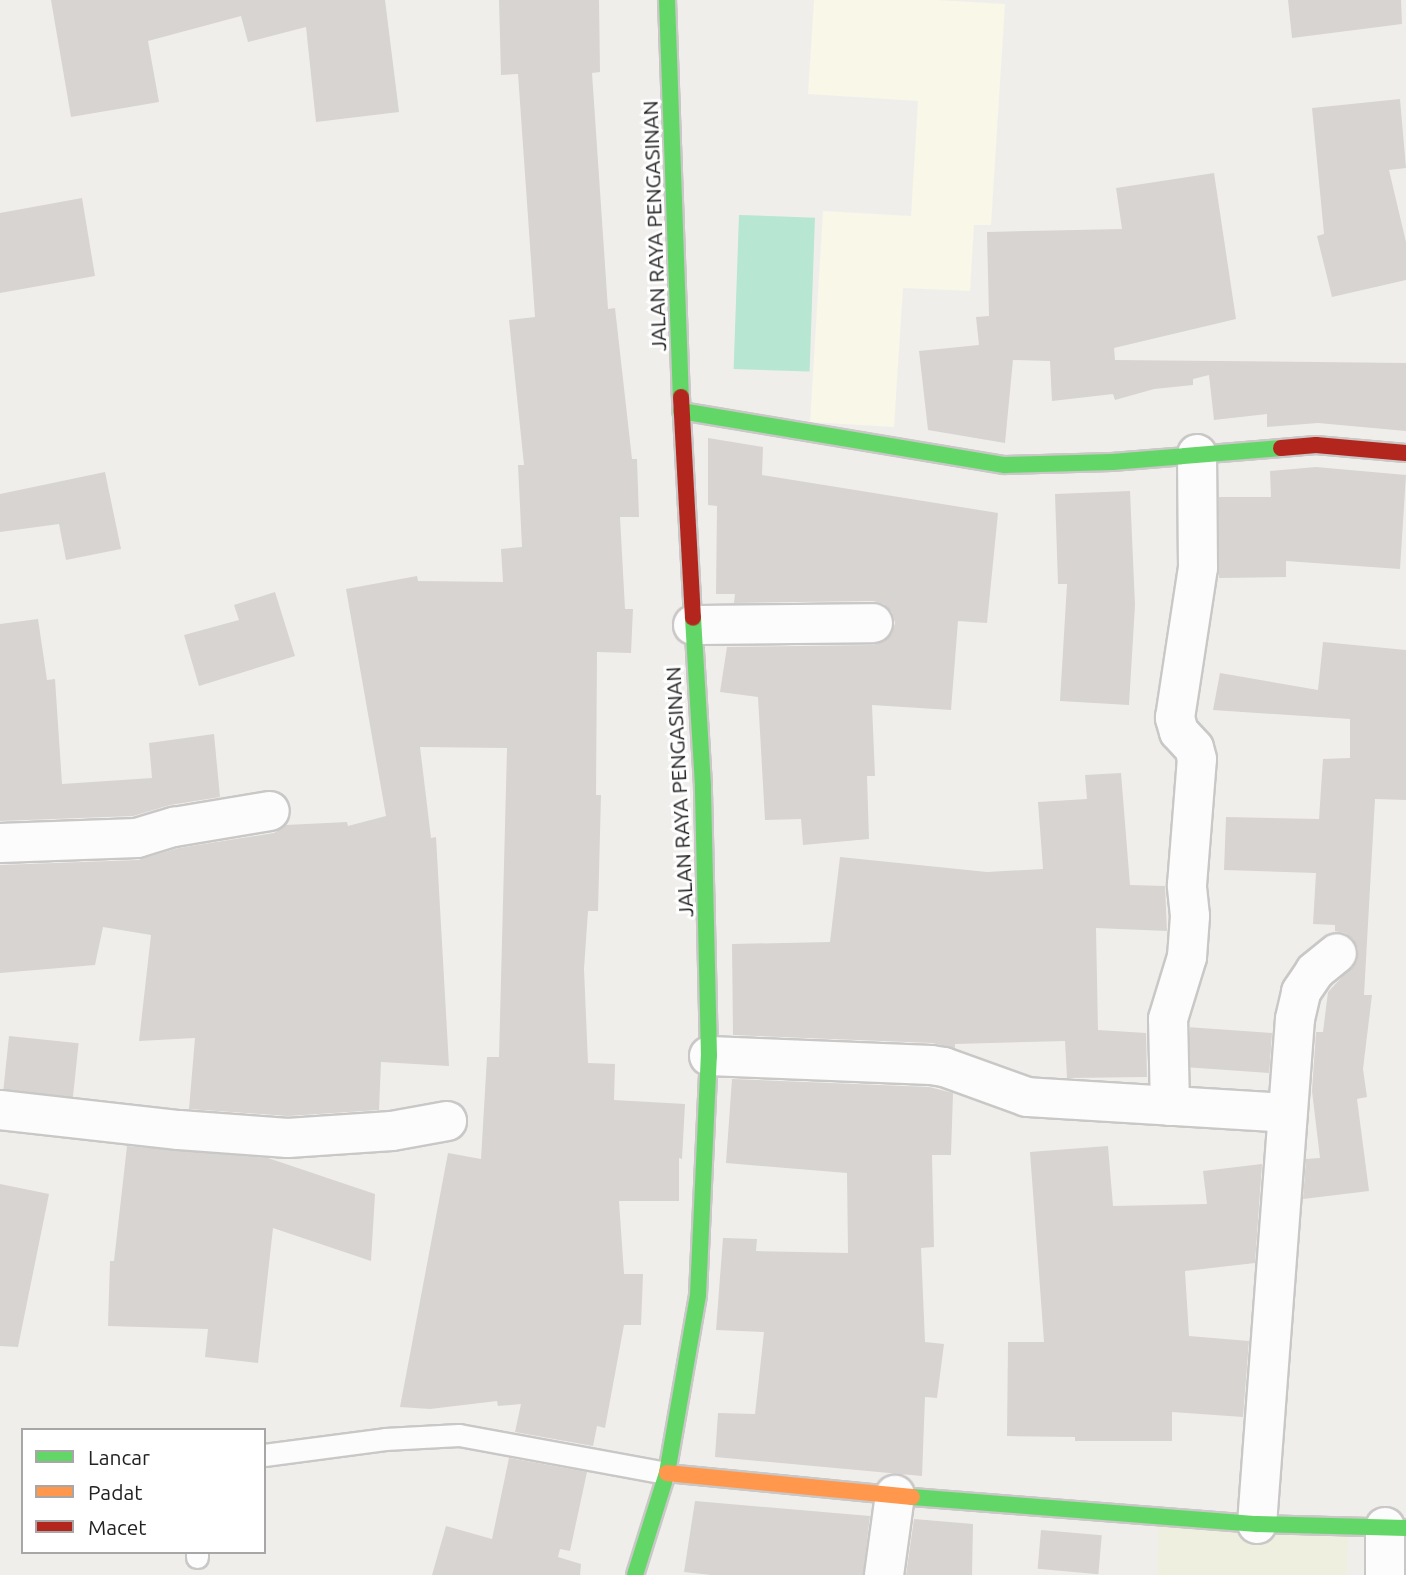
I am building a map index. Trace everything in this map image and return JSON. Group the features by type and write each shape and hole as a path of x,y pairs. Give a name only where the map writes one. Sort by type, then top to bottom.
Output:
{"main road":[{"name":"JALAN RAYA PENGASINAN","path":"635,1575 667,1473 684,1393 698,1295 709,1056 703,786 681,411 667,0"},
{"path":"681,411 1005,465 1049,466 1316,445 1406,453"},
{"path":"667,1473 895,1495 1256,1524 1396,1527"}],"street":[{"path":"1170,1106 1167,1019 1187,957 1191,916 1187,885 1197,759 1194,748 1180,732 1175,718 1198,568 1197,454"},
{"path":"693,625 873,623"},
{"path":"0,844 137,838 174,827 270,811"},
{"path":"1256,1524 1295,1019 1301,992 1315,971 1337,953"},
{"path":"709,1056 931,1065 944,1067 1027,1097 1288,1113"},
{"path":"0,1110 179,1130 288,1138 392,1131 447,1121"},
{"path":"884,1575 895,1495"},
{"path":"1385,1575 1396,1527"}],"lane":[{"path":"266,1455 385,1439 459,1435 667,1473"}],"shaded area":[{"path":"814,0 937,0 1005,4 991,225 974,225 970,291 903,288 894,427 810,422 823,211 911,216 918,101 808,94"}],"green space":[{"path":"739,215 815,218 810,372 734,369"},
{"path":"1159,1512 1349,1519 1347,1575 1157,1575"}],"building":[{"path":"51,0 385,0 399,112 316,122 306,27 248,42 241,16 148,41 159,102 71,117"},
{"path":"499,0 599,0 600,72 592,73 608,309 615,308 632,459 637,459 639,517 620,517 625,609 633,609 631,653 597,652 596,795 601,795 598,911 588,911 584,969 588,1063 615,1064 614,1100 685,1104 682,1159 679,1158 679,1201 619,1201 624,1274 643,1274 641,1325 624,1325 605,1428 597,1426 593,1446 515,1432 521,1404 498,1406 497,1401 430,1409 400,1407 448,1153 481,1159 487,1057 499,1057 507,748 420,747 431,838 436,837 449,1066 381,1062 379,1110 288,1116 189,1109 195,1038 139,1041 151,935 103,927 95,965 0,973 0,865 138,860 179,848 274,833 286,825 347,822 348,826 386,816 346,589 417,576 418,581 503,582 501,549 522,547 518,465 524,465 509,320 535,317 518,74 501,75"},
{"path":"1288,0 1401,0 1402,24 1292,38"},
{"path":"1400,99 1406,168 1389,170 1406,242 1406,280 1332,297 1317,236 1324,234 1312,108"},
{"path":"1214,173 1236,319 1114,348 1115,360 1406,363 1406,431 1318,423 1267,427 1267,414 1214,420 1209,375 1193,379 1193,385 1154,389 1115,400 1113,394 1052,401 1050,361 1013,360 1005,443 928,430 919,351 979,345 976,317 989,316 987,232 1122,229 1116,188"},
{"path":"82,198 95,276 0,293 0,213"},
{"path":"708,438 763,447 762,475 998,513 987,623 958,621 951,710 872,705 875,776 867,776 869,839 803,845 801,819 765,820 758,697 720,692 727,647 874,645 885,641 892,633 895,623 892,612 884,604 873,601 734,603 735,594 716,594 717,506 708,505"},
{"path":"1316,467 1406,475 1400,569 1286,561 1286,577 1219,578 1219,497 1271,497 1270,471"},
{"path":"105,472 121,549 66,560 59,524 0,532 0,494"},
{"path":"1130,491 1135,605 1129,705 1060,701 1067,584 1058,584 1055,494"},
{"path":"275,592 295,656 199,686 184,635 239,620 234,605"},
{"path":"38,619 47,680 55,679 62,784 152,778 149,743 214,734 220,797 170,805 133,816 0,821 0,624"},
{"path":"1323,642 1406,650 1406,800 1375,799 1364,995 1372,995 1363,1069 1367,1097 1357,1099 1369,1191 1303,1199 1306,1159 1320,1158 1312,1091 1316,1032 1323,1032 1328,992 1357,961 1358,949 1353,939 1345,933 1335,931 1335,925 1313,924 1316,873 1224,870 1226,817 1319,819 1323,759 1350,758 1350,719 1213,710 1220,673 1318,690"},
{"path":"1121,773 1130,885 1165,886 1167,931 1096,928 1098,1030 1146,1033 1147,1077 1067,1078 1065,1041 955,1044 955,1048 932,1043 733,1035 732,944 830,942 840,857 987,872 1043,869 1038,802 1087,799 1085,775"},
{"path":"1190,1027 1272,1033 1269,1073 1187,1067"},
{"path":"9,1036 79,1043 73,1097 3,1090"},
{"path":"732,1079 929,1087 953,1093 951,1155 932,1155 934,1247 921,1248 925,1342 944,1344 937,1398 925,1397 922,1476 715,1457 718,1413 755,1414 764,1332 716,1330 723,1238 757,1239 756,1251 848,1253 847,1173 726,1163"},
{"path":"127,1146 268,1158 375,1194 371,1261 273,1228 258,1363 205,1357 208,1329 108,1326 110,1261 114,1261"},
{"path":"1108,1146 1113,1206 1207,1204 1203,1171 1262,1164 1255,1263 1185,1271 1189,1336 1249,1341 1243,1417 1172,1412 1172,1441 1075,1441 1075,1437 1007,1436 1008,1342 1044,1342 1030,1152"},
{"path":"0,1184 49,1194 18,1347 0,1346"},
{"path":"509,1458 587,1472 570,1551 560,1549 558,1557 581,1564 580,1575 432,1575 446,1526 492,1539"},
{"path":"695,1501 870,1516 863,1575 711,1575 684,1572"},
{"path":"914,1519 973,1524 972,1575 906,1575"},
{"path":"1041,1530 1102,1535 1098,1574 1038,1569"}],"traffic: fast":[{"path":"667,0 681,397"},
{"path":"681,411 1005,465 1112,462 1281,448"},
{"path":"635,1575 667,1473 698,1295 709,1056 703,786 693,618"},
{"path":"912,1497 1257,1524 1406,1528"}],"traffic: slow":[{"path":"667,1473 912,1497"}],"traffic: jam":[{"path":"681,397 693,618"},
{"path":"1281,448 1316,445 1406,453"}]}
